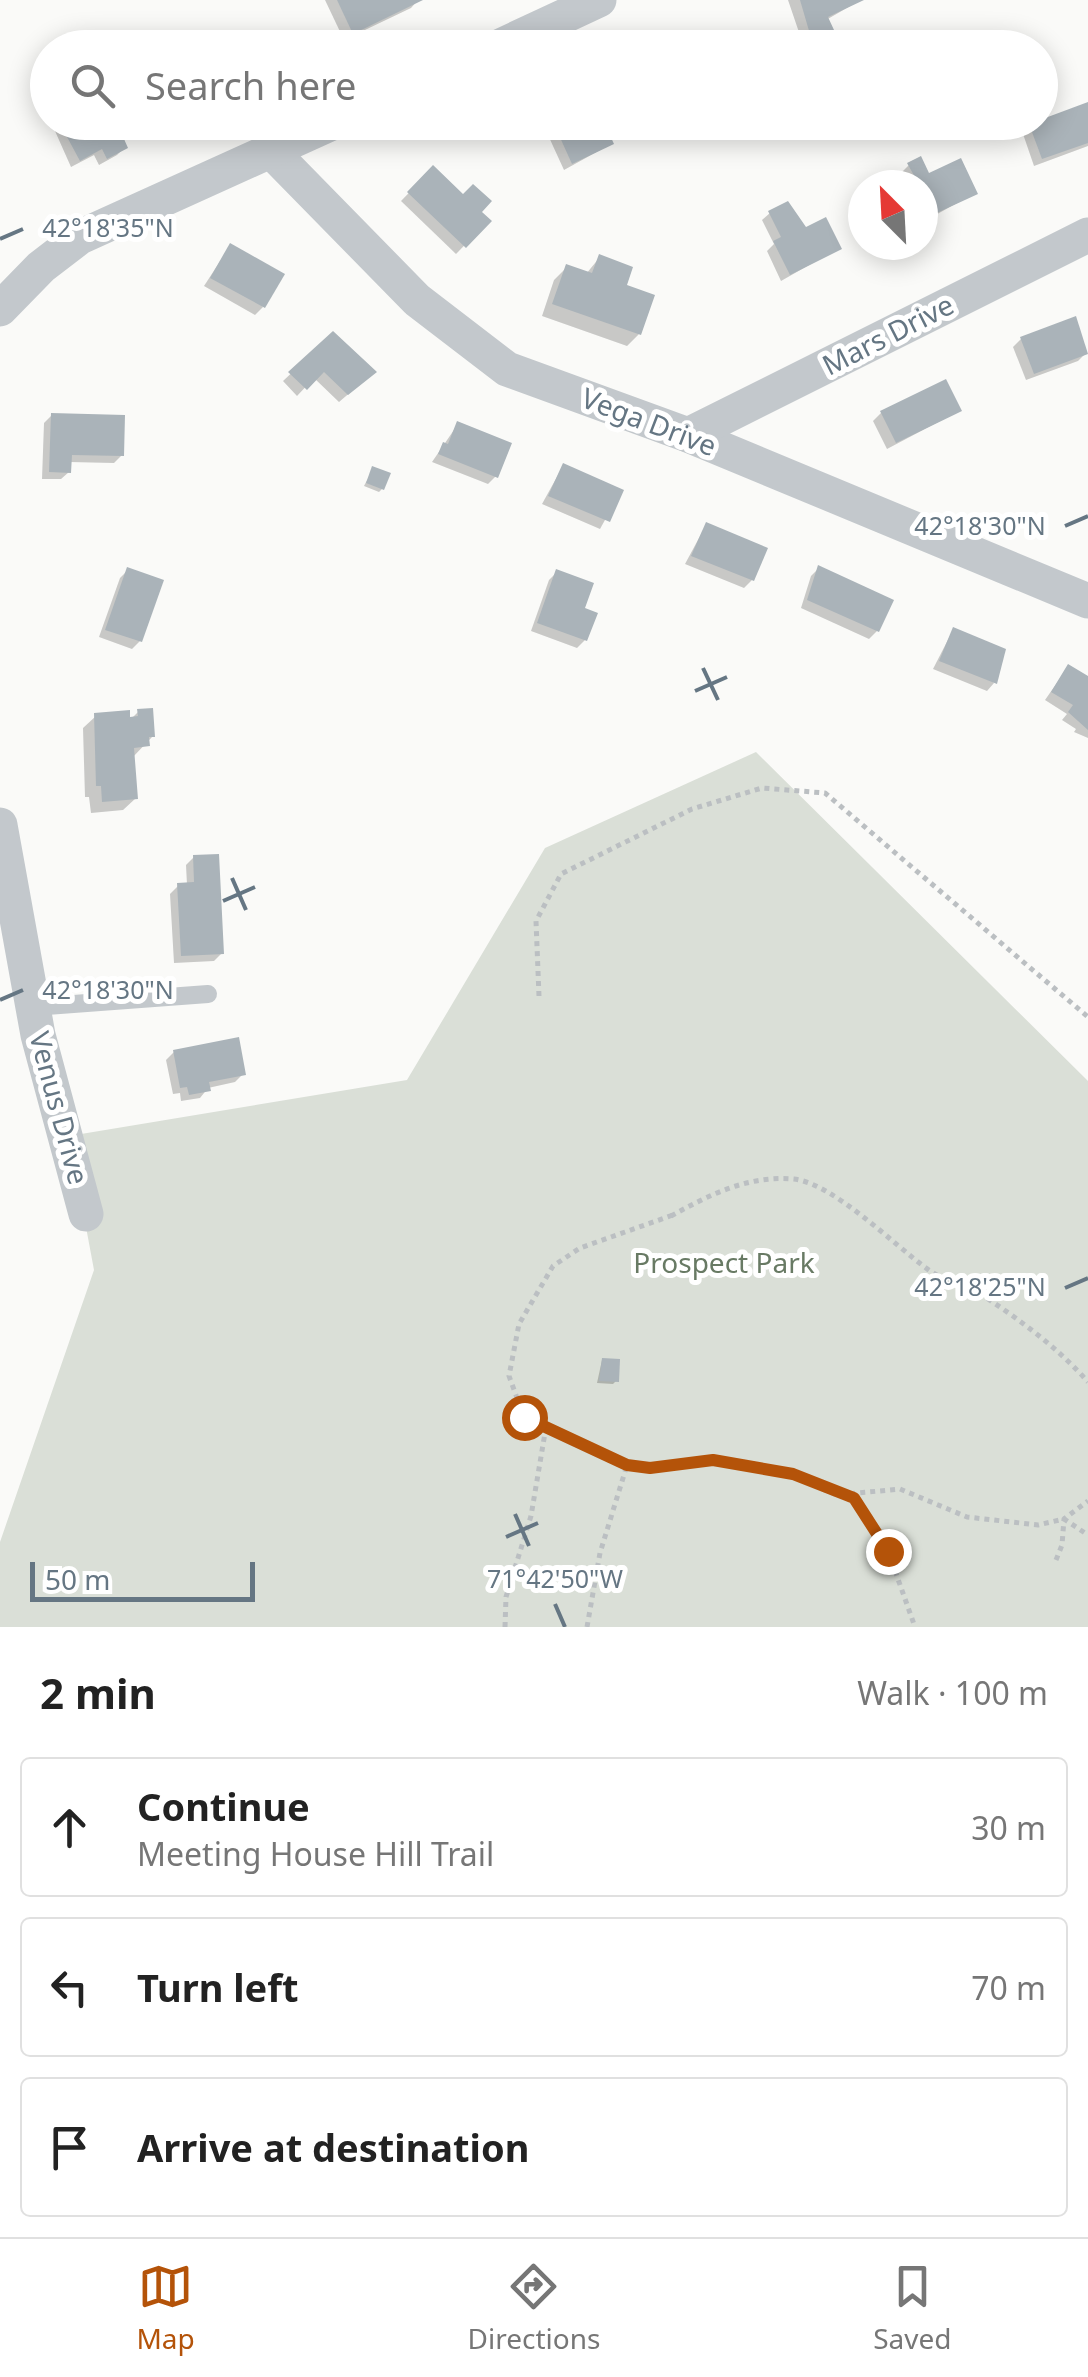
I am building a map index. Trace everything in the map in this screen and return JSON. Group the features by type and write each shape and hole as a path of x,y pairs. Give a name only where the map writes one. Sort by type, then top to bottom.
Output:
{"street":[{"path":"535,30 599,0"},
{"path":"0,310 41,267 80,238 295,140"},
{"name":"Vega Drive","path":"271,151 418,300 507,369 688,436 1088,601"},
{"name":"Mars Drive","path":"688,436 1088,235"},
{"name":"Venus Drive","path":"0,824 34,1007 86,1214"}],"lane":[{"path":"34,1007 208,994"}],"path":[{"path":"539,996 536,921 561,874 692,809 762,788 825,794 1088,1017"},
{"path":"1088,1382 1070,1363 988,1299 928,1270 897,1241 814,1184 791,1179 736,1184 643,1228 580,1248 553,1266 519,1324 509,1376 524,1417 627,1465 650,1468 713,1460 776,1469 838,1495 900,1488 967,1517 1038,1525 1064,1519 1088,1501"},
{"path":"505,1627 506,1598 531,1516 546,1427"},
{"path":"587,1627 600,1553 627,1465"},
{"path":"849,1495 870,1516 888,1551 915,1627"},
{"path":"1064,1519 1088,1534"},
{"path":"1056,1560 1064,1519"}],"green space":[{"name":"Prospect Park","path":"756,752 1088,1081 1088,1627 0,1627 0,1542 94,1270 69,1136 407,1080 545,848"}],"building":[{"path":"337,0 423,0 361,30 351,30"},
{"path":"800,0 864,0 828,17 834,30 809,30"},
{"path":"1088,102 1088,143 1042,159 1035,140 1058,140 1058,113"},
{"path":"69,140 124,140 128,148 107,159 102,149 80,161"},
{"path":"561,140 612,140 614,144 572,164"},
{"path":"921,156 928,170 911,170 907,163"},
{"path":"961,158 978,194 938,212 935,170"},
{"path":"433,165 463,194 473,184 492,201 482,212 492,221 466,248 407,192"},
{"path":"788,201 806,227 826,217 842,249 790,275 773,241 781,237 768,211"},
{"path":"230,243 285,274 265,308 210,278"},
{"path":"599,254 633,267 627,285 655,295 641,335 552,304 566,264 592,273"},
{"path":"1076,316 1088,354 1034,374 1020,337"},
{"path":"333,331 377,372 348,395 324,372 307,390 288,372"},
{"path":"946,379 962,411 896,443 880,411"},
{"path":"51,413 125,415 124,456 72,455 71,473 49,472"},
{"path":"457,421 512,443 498,478 438,454 443,442 448,444"},
{"path":"563,463 624,490 610,522 548,496"},
{"path":"372,466 391,473 384,490 366,483"},
{"path":"706,522 768,548 754,581 691,556"},
{"path":"818,565 894,600 879,632 807,600"},
{"path":"127,567 164,580 142,642 105,630"},
{"path":"556,569 594,583 585,608 598,613 587,641 537,623"},
{"path":"953,627 1006,649 997,684 939,661"},
{"path":"1068,664 1088,676 1088,730 1068,712 1073,705 1051,692"},
{"path":"153,708 155,737 149,737 150,746 134,748 138,799 102,802 101,786 96,786 94,713 130,710 130,717 138,716 137,709"},
{"path":"219,854 224,954 181,956 177,883 194,882 193,855"},
{"path":"239,1037 246,1075 209,1082 211,1091 189,1095 187,1087 180,1088 173,1050"},
{"path":"602,1358 620,1359 619,1382 599,1381"}],"route":[{"path":"524,1417 627,1465 650,1468 713,1460 793,1474 829,1492 854,1498 870,1516 888,1551"}]}
